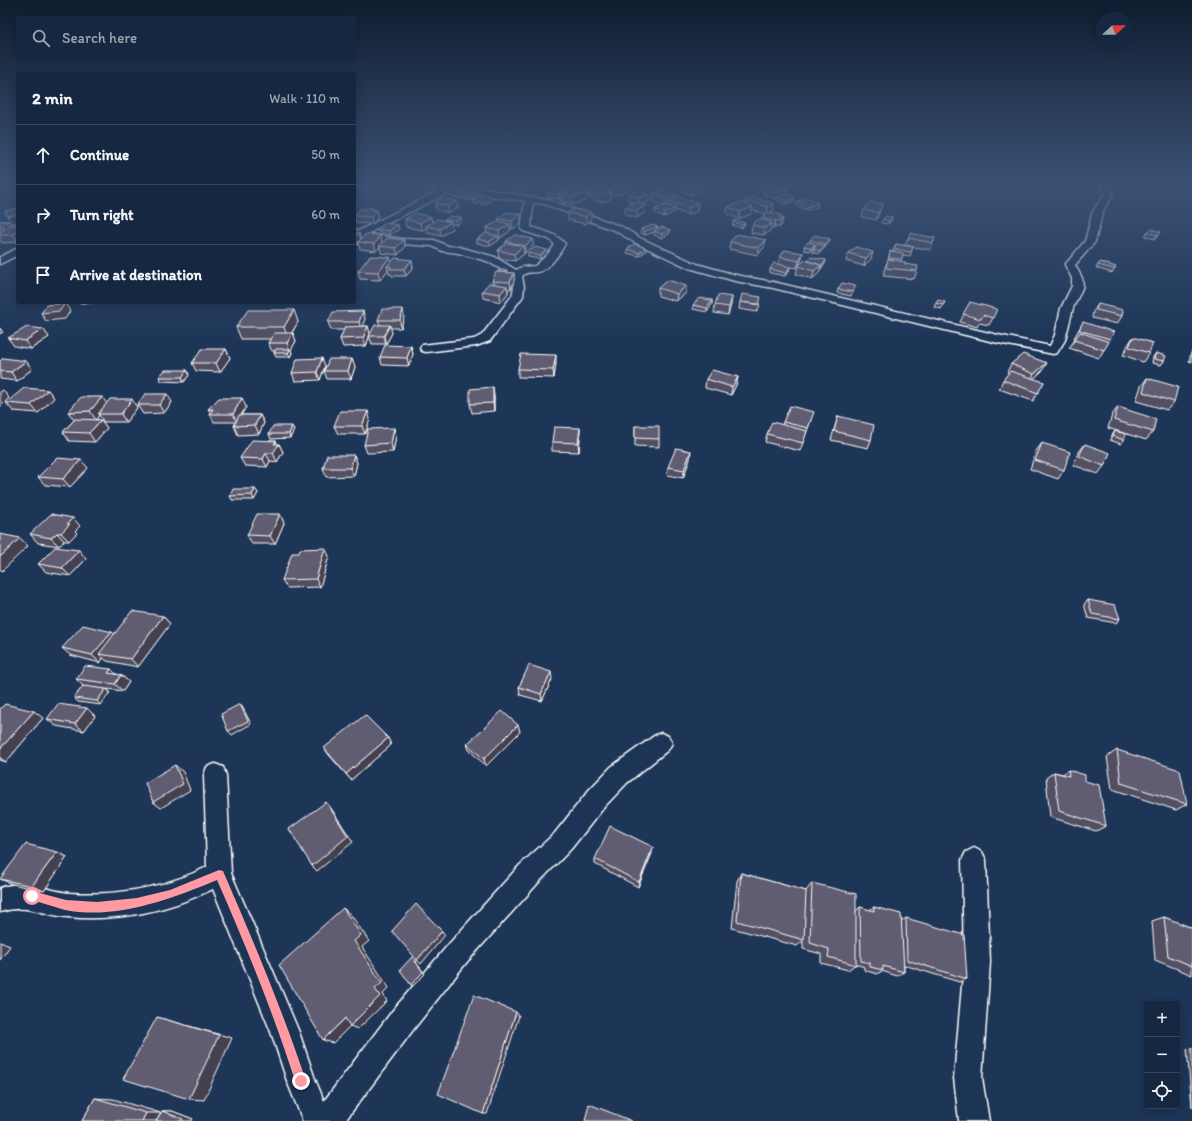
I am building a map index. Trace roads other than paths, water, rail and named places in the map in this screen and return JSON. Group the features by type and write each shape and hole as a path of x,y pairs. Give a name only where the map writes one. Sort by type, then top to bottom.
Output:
{"street":[{"path":"369,237 379,240 434,243 446,248 491,259 517,275 519,287 517,296 486,338 476,342 426,348"},
{"path":"517,275 522,270 538,269 556,252 560,244 552,237"},
{"path":"633,237 693,266 736,278 772,285 998,339 1053,350 1064,327 1067,308 1076,293 1078,280 1070,265 1090,242 1091,237"},
{"path":"0,261 16,252"},
{"path":"327,1121 403,1020 456,954 529,874 563,841 597,798 619,775 661,743"},
{"path":"215,775 219,874 285,1032 301,1081 318,1121"},
{"path":"974,860 977,962 968,1078 974,1121"},
{"path":"0,900 12,895 32,896 74,906 97,907 137,903 170,894 219,874"}]}
